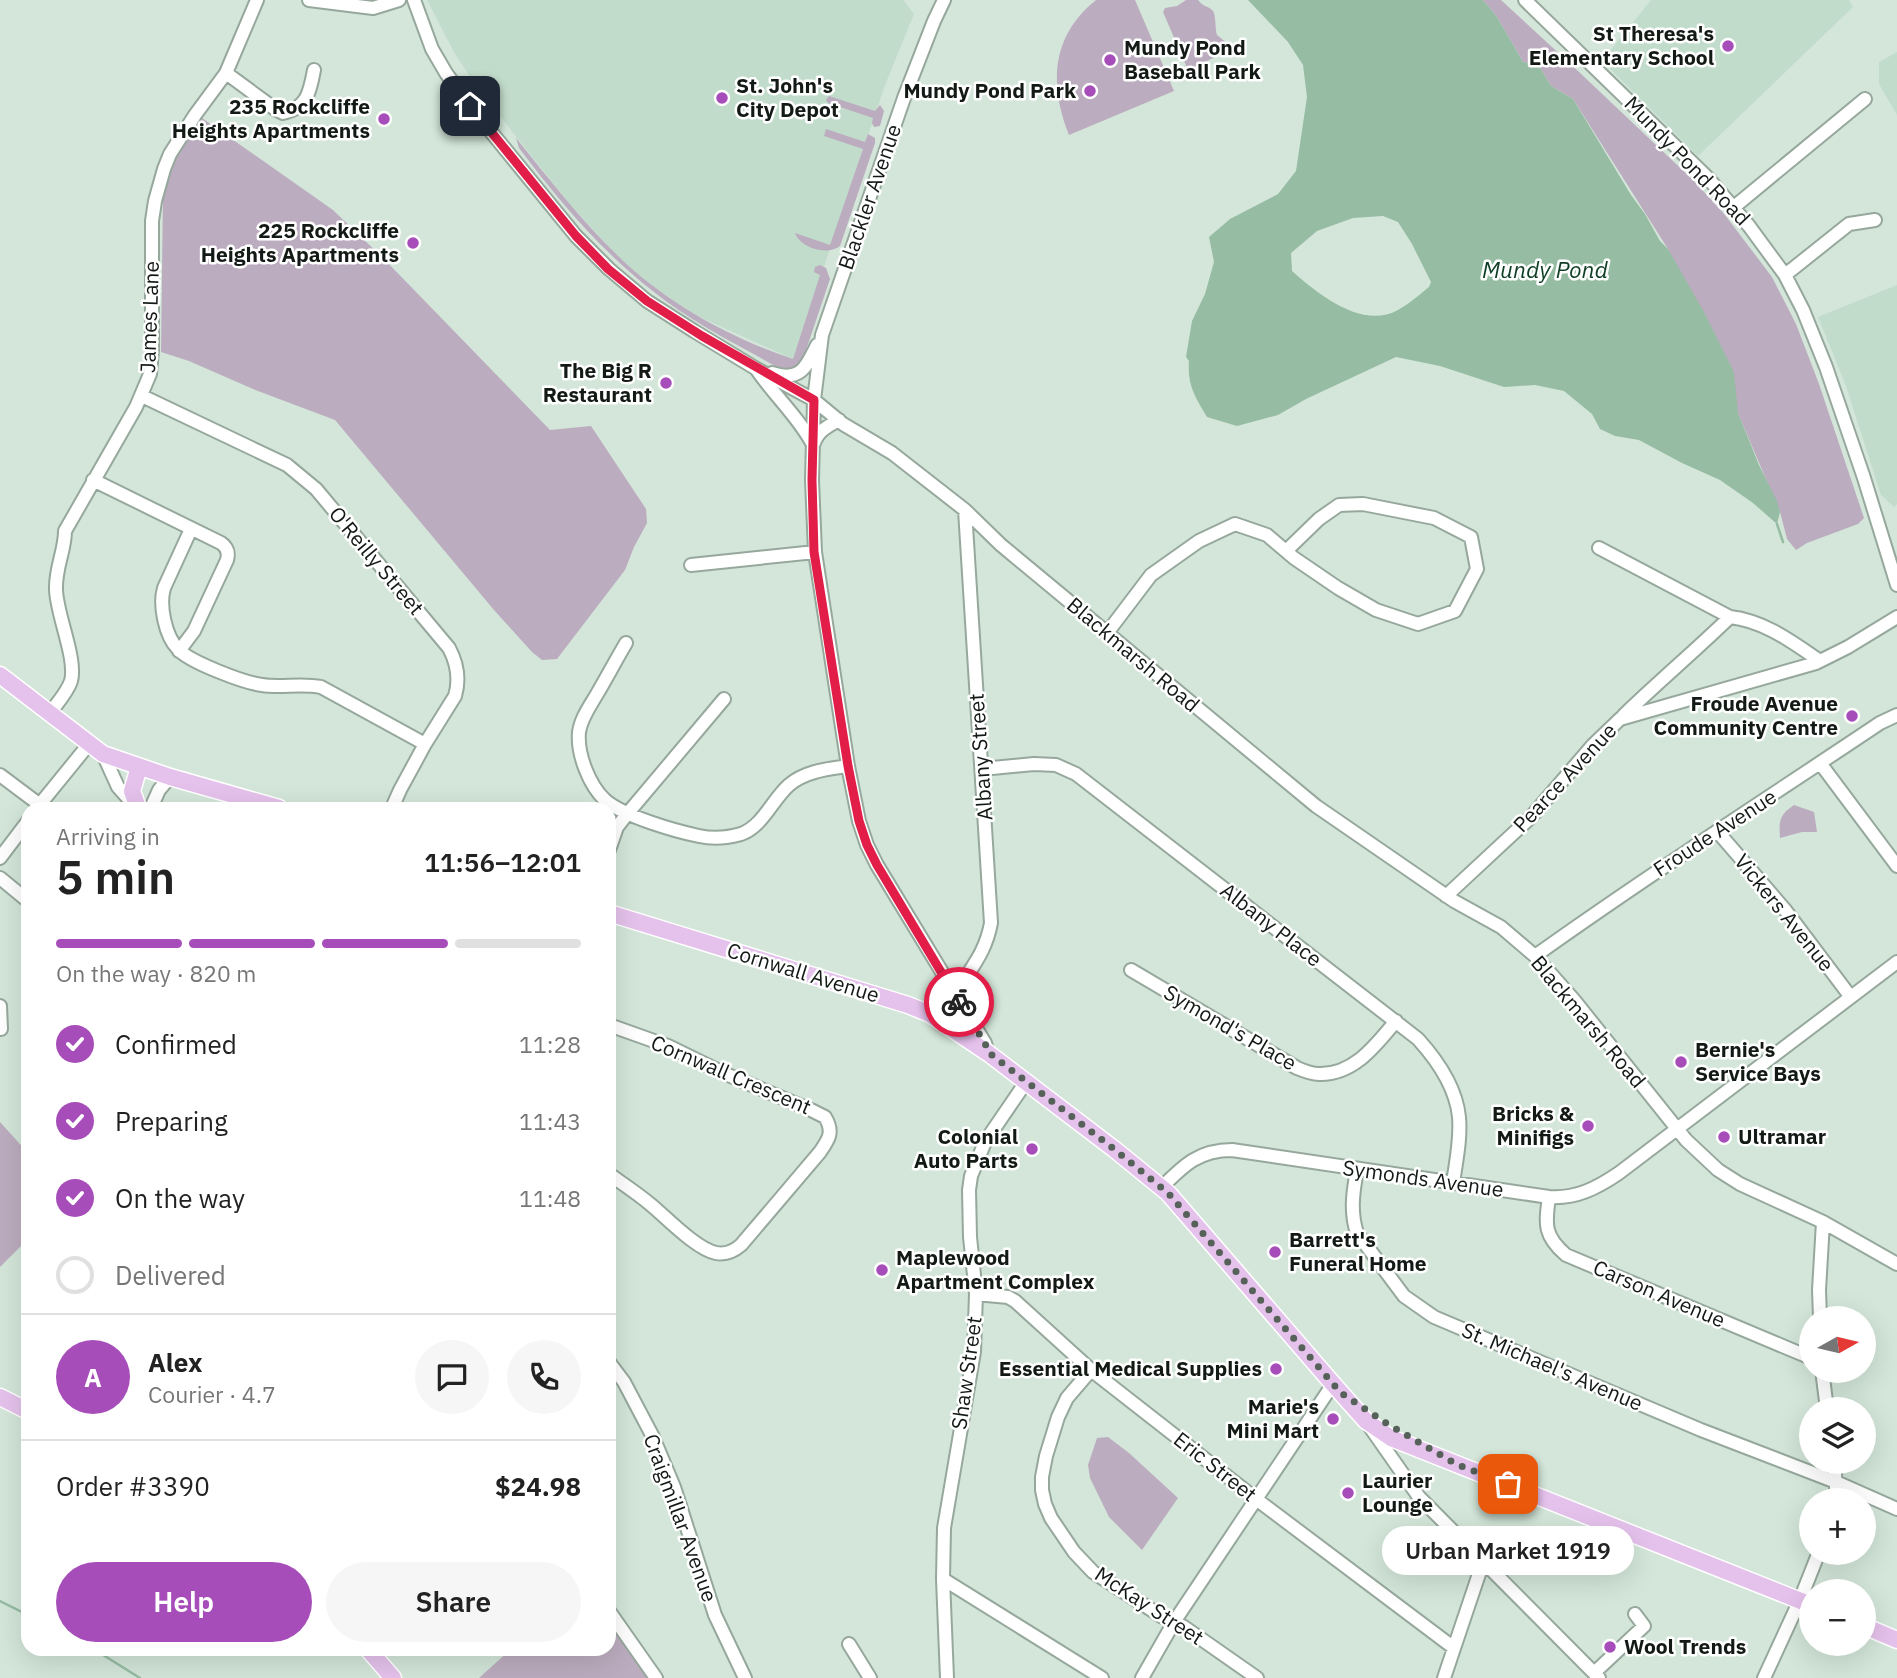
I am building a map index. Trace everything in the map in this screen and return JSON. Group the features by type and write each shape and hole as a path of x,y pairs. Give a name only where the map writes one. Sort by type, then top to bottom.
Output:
{"main road":[{"path":"0,675 103,754 170,777 258,802"},
{"path":"135,802 132,791 139,767"},
{"name":"Cornwall Avenue","path":"616,915 908,1005 942,1021 988,1052 1162,1187 1209,1238 1337,1389"},
{"path":"1337,1389 1366,1421 1456,1464"},
{"path":"1337,1389 1389,1431 1413,1446 1799,1601"},
{"path":"0,1397 21,1408"},
{"path":"1876,1631 1897,1640"},
{"path":"374,1656 393,1678"}],"street":[{"name":"James Lane","path":"50,713 67,690 72,671 56,587 65,531 142,396 150,374 152,222 159,185 170,154 226,73 257,0"},
{"path":"309,0 373,8 399,0"},
{"name":"Blackmarsh Road","path":"414,0 432,49 446,73 485,125 587,248 608,269 647,301 755,368 814,400 839,420 892,453 965,510 1001,545 1316,806 1446,896 1501,926 1535,956 1574,1000 1686,1140 1709,1162 1740,1184 1823,1222 1897,1264"},
{"name":"Blackler Avenue","path":"944,0 904,98 822,335 814,400 814,552 848,766 859,821 867,845 988,1052"},
{"name":"Mundy Pond Road","path":"1525,0 1708,178 1765,245 1785,275 1826,367 1897,585"},
{"path":"226,73 283,113 294,111 302,105 310,89 314,70"},
{"path":"1734,207 1865,99"},
{"path":"1785,275 1849,225 1875,220"},
{"path":"755,368 781,376 799,374 807,366 822,335"},
{"path":"755,368 813,446"},
{"name":"O'Reilly Street","path":"142,396 299,473 316,489 453,656 457,688 452,703 425,744 395,802"},
{"path":"813,446 821,431 839,420"},
{"path":"93,480 224,545 227,550 228,557 194,631 179,651"},
{"path":"1107,633 1151,575 1199,541 1235,524 1267,535 1286,551 1338,588 1376,610 1418,624 1455,611 1477,569 1471,537 1434,518 1363,504 1339,505 1319,519 1286,551"},
{"name":"Albany Street","path":"942,1021 942,1010 983,952 991,923 965,510"},
{"path":"191,529 162,597 167,627 179,651 193,660 252,683 321,687 425,744"},
{"path":"1599,548 1730,617 1776,631 1820,661"},
{"path":"691,565 814,552"},
{"path":"1620,719 1730,617"},
{"name":"Pearce Avenue","path":"1446,896 1531,817 1593,745 1620,719 1820,661 1848,648 1897,617"},
{"path":"609,802 596,789 585,768 579,740 582,721 626,643"},
{"path":"616,830 724,699"},
{"name":"Froude Avenue","path":"1535,956 1717,831 1880,723 1897,715"},
{"path":"42,802 89,744"},
{"path":"103,754 118,787 132,802"},
{"path":"1821,763 1897,866"},
{"name":"Albany Place","path":"982,769 1056,765 1076,774 1418,1039 1440,1067 1459,1116 1453,1184"},
{"path":"616,806 628,813 699,836 724,838 752,828 794,781 824,770 848,766"},
{"path":"0,775 32,802"},
{"path":"154,802 170,777"},
{"path":"0,858 21,830"},
{"name":"Vickers Avenue","path":"1717,831 1786,911 1850,996"},
{"path":"0,878 21,895"},
{"name":"Symonds Avenue","path":"1162,1187 1196,1157 1221,1150 1250,1152 1549,1197 1570,1196 1599,1186 1897,962"},
{"name":"Symond's Place","path":"1131,970 1297,1068 1316,1074 1333,1073 1369,1054 1396,1021"},
{"path":"0,1006 1,1029"},
{"name":"Cornwall Crescent","path":"616,1027 668,1046 811,1110 825,1117 830,1130 830,1138 820,1152 741,1245 724,1254 711,1252 700,1245 616,1179"},
{"name":"Shaw Street","path":"947,1678 944,1528 974,1352 976,1294 968,1201 971,1176 985,1142 1026,1082"},
{"name":"St. Michael's Avenue","path":"1357,1170 1352,1206 1357,1233 1404,1296 1434,1317 1701,1430 1836,1482 1897,1509"},
{"name":"Carson Avenue","path":"1549,1197 1546,1224 1548,1234 1554,1245 1566,1255 1799,1353"},
{"path":"1820,1306 1823,1222"},
{"name":"Eric Street","path":"976,1294 1008,1297 1015,1301 1091,1370 1454,1648"},
{"name":"McKay Street","path":"1091,1370 1068,1398 1058,1417 1046,1456 1042,1477 1045,1504 1051,1518 1060,1534 1093,1572 1161,1616 1184,1627 1257,1678"},
{"name":"Craigmillar Avenue","path":"616,1371 653,1437 674,1487 715,1615 745,1678"},
{"path":"1142,1678 1174,1622 1256,1499 1337,1389"},
{"path":"1366,1421 1419,1497 1597,1676 1644,1626 1635,1614"},
{"path":"1389,1431 1403,1475"},
{"path":"1398,1461 1404,1452 1413,1446"},
{"path":"1835,1474 1836,1488"},
{"path":"1444,1678 1483,1562"},
{"path":"943,1579 1102,1678"},
{"path":"1764,1678 1799,1614"},
{"path":"616,1621 656,1678"},
{"path":"849,1644 870,1678"}],"shaded area":[{"path":"427,0 903,0 914,14 885,85 793,359 691,313 650,286 615,254 568,202 476,86 454,52"},
{"name":"Mundy Pond Baseball Park","path":"1096,0 1135,0 1174,91 1069,135 1058,98 1058,62 1070,29"},
{"path":"1186,0 1198,0 1213,11 1217,35 1228,44 1226,52 1188,70 1163,12 1165,8 1177,6"},
{"path":"1483,0 1501,0 1694,181 1725,215 1772,277 1796,324 1819,384 1864,518 1858,524 1807,543 1796,550 1787,539 1780,512 1668,249 1573,99 1551,86 1539,66 1523,62 1497,17"},
{"path":"1651,0 1849,0 1853,7 1698,156 1602,61"},
{"path":"1897,52 1897,115 1879,84 1879,62"},
{"path":"829,96 875,111 880,105 884,111 880,126 874,127 873,118 828,103 826,100"},
{"path":"202,118 333,210 550,430 591,426 646,509 647,523 625,570 557,659 542,660 532,652 335,420 161,352 163,194 178,154"},
{"path":"826,129 865,142 868,134 875,138 875,143 840,246 822,250 802,243 795,233 830,245 863,149 824,136"},
{"path":"516,138 591,228 636,273 677,303 746,341 793,359 820,275 814,272 815,267 820,265 826,268 830,279 802,362 790,369 777,367 668,303 616,260 582,224 519,148"},
{"path":"1897,285 1897,504 1894,507 1881,495 1846,386 1818,317"},
{"path":"1794,805 1814,812 1817,832 1802,832 1780,838 1781,819"},
{"path":"0,1122 21,1145 21,1246 0,1267"},
{"path":"1108,1437 1178,1498 1142,1550 1109,1517 1090,1478 1088,1465 1097,1438"},
{"path":"616,1628 651,1678 479,1678 503,1656 616,1656"}],"water":[{"name":"Mundy Pond","path":"1248,0 1483,0 1497,17 1523,62 1539,66 1551,86 1573,99 1660,241 1668,249 1704,312 1734,372 1738,413 1777,501 1780,512 1777,524 1720,480 1639,440 1615,436 1600,429 1592,414 1564,391 1535,385 1504,387 1440,366 1396,357 1278,415 1237,426 1207,417 1193,390 1189,377 1189,361 1186,357 1192,321 1205,294 1214,262 1209,237 1230,219 1278,194 1296,171 1307,97 1303,65 1288,42","holes":["1383,216 1398,222 1431,282 1429,287 1398,310 1370,316 1355,313 1327,299 1292,271 1291,253 1317,231 1353,218"]}],"waterway":[{"path":"1777,524 1783,542"},
{"path":"0,1601 21,1612"},
{"path":"105,1656 140,1678"}],"way so far":[{"path":"959,1002 988,1052 1002,1065 1168,1193 1341,1393 1456,1464 1508,1484"}],"place":[{"name":"St Theresa's Elementary School","path":"1728,46"},
{"name":"Mundy Pond Baseball Park","path":"1110,60"},
{"name":"Mundy Pond Park","path":"1090,91"},
{"name":"St. John's City Depot","path":"722,98"},
{"name":"235 Rockcliffe Heights Apartments","path":"384,119"},
{"name":"225 Rockcliffe Heights Apartments","path":"413,243"},
{"name":"The Big R Restaurant","path":"666,383"},
{"name":"Froude Avenue Community Centre","path":"1852,716"},
{"name":"Bernie's Service Bays","path":"1681,1062"},
{"name":"Bricks & Minifigs","path":"1588,1126"},
{"name":"Ultramar","path":"1724,1137"},
{"name":"Colonial Auto Parts","path":"1032,1149"},
{"name":"Barrett's Funeral Home","path":"1275,1252"},
{"name":"Maplewood Apartment Complex","path":"882,1270"},
{"name":"Essential Medical Supplies","path":"1276,1369"},
{"name":"Marie's Mini Mart","path":"1333,1419"},
{"name":"Urban Market 1919","path":"1508,1484"},
{"name":"Laurier Lounge","path":"1348,1493"},
{"name":"Wool Trends","path":"1610,1647"}],"route":[{"path":"470,106 576,236 608,269 647,301 702,336 814,400 814,552 859,821 877,865 959,1002"}]}
